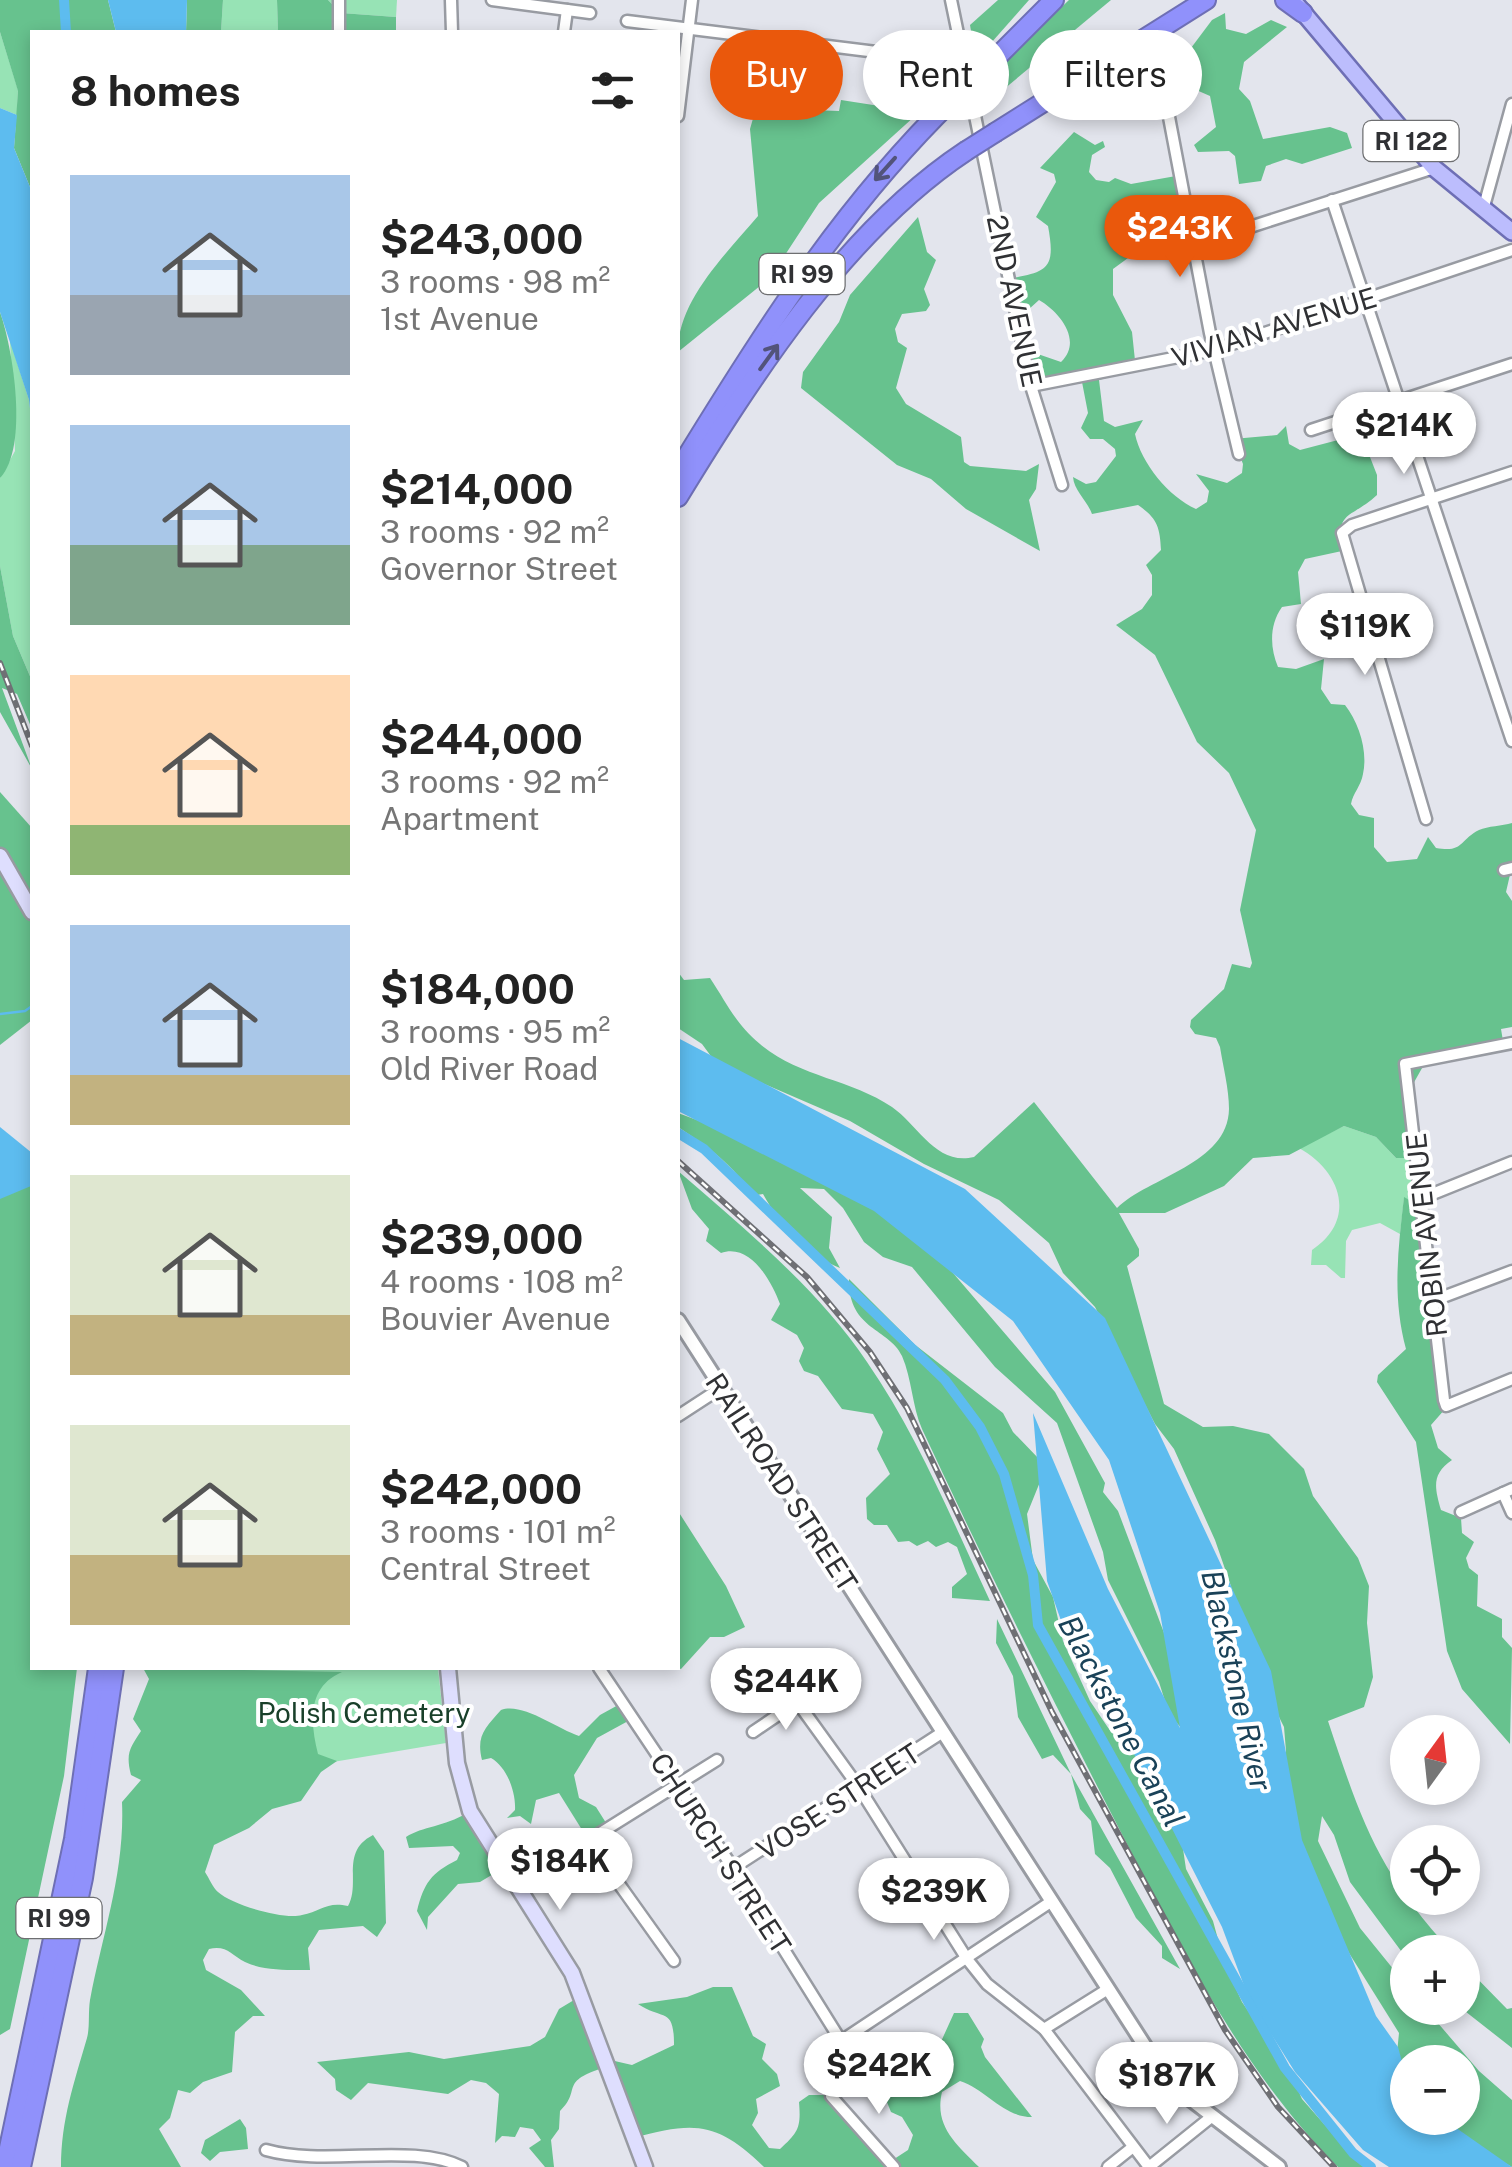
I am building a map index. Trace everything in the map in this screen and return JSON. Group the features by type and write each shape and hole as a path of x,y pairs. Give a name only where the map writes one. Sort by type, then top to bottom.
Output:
{"highway":[{"name":"RI 99","path":"1009,37 1054,0"},
{"name":"RI 99","path":"680,494 742,394 823,289 914,192 966,151 1206,0"},
{"name":"RI 99","path":"680,468 824,243 887,166 932,120"},
{"name":"RI 99","path":"5,2167 74,1839 98,1670"},
{"name":"RI 99","path":"21,2167 84,1878 114,1670"}],"main road":[{"name":"RI 122","path":"1296,3 1434,168 1512,232"},
{"path":"0,856 30,908"},
{"path":"448,1670 463,1790 481,1832 586,2003 645,2167"}],"street":[{"path":"339,0 339,30"},
{"path":"452,30 453,0"},
{"path":"492,0 590,13"},
{"path":"680,100 692,0"},
{"name":"2ND AVENUE","path":"951,0 961,30"},
{"path":"564,30 567,10"},
{"path":"628,20 863,51"},
{"path":"1482,211 1512,104"},
{"name":"2ND AVENUE","path":"977,120 1031,386 1062,485"},
{"path":"1170,120 1214,350 1239,454"},
{"path":"1247,228 1434,168"},
{"path":"1332,200 1512,741"},
{"name":"VIVIAN AVENUE","path":"1031,386 1214,350 1512,250"},
{"path":"1311,430 1512,364"},
{"path":"1426,819 1342,533 1352,525 1512,472"},
{"name":"ROBIN AVENUE","path":"1512,1043 1405,1064 1446,1406 1512,1379"},
{"path":"1420,1199 1512,1162"},
{"path":"1435,1300 1512,1270"},
{"name":"RAILROAD STREET","path":"680,1323 1168,2082 1210,2118 1279,2167"},
{"path":"680,1415 721,1388"},
{"path":"1461,1512 1508,1491 1512,1513"},
{"name":"CHURCH STREET","path":"600,1670 733,1868 841,2041 968,1959"},
{"path":"777,1674 858,1786 968,1959 988,1984 1044,2028 1149,2167 1210,2118"},
{"path":"753,1732 797,1702"},
{"name":"VOSE STREET","path":"733,1868 943,1732"},
{"path":"516,1885 717,1760"},
{"path":"589,1842 674,1962"},
{"path":"968,1959 1052,1901"},
{"path":"1044,2028 1108,1990"},
{"path":"831,2096 894,2167"},
{"path":"1108,2167 1134,2147"},
{"path":"266,2150 300,2163 438,2160 462,2167"}],"green space":[{"path":"0,0 108,0 116,30 30,30 30,187 14,148 18,91 0,32"},
{"path":"187,0 223,0 221,30 186,30"},
{"path":"223,0 277,0 278,30 221,30"},
{"path":"277,0 328,0 341,13 396,17 396,30 278,30"},
{"path":"328,0 397,0 396,17 341,13"},
{"path":"998,0 1029,0 1002,30 971,30 970,25"},
{"path":"1069,0 1111,0 1075,30 1038,30"},
{"path":"1225,13 1226,29 1246,34 1271,20 1287,27 1244,62 1239,89 1250,101 1263,139 1330,127 1347,133 1352,148 1302,164 1286,159 1266,166 1261,181 1239,184 1235,156 1229,151 1198,152 1194,145 1216,127 1210,96 1202,92 1202,33 1212,20"},
{"path":"0,32 18,90 17,115 0,108"},
{"path":"1029,38 1029,68 1009,85 1009,57"},
{"path":"843,100 863,103 863,120 911,120 819,203 770,278 680,350 680,333 694,297 758,216 750,129 753,120 843,120"},
{"path":"1074,132 1095,145 1103,141 1105,147 1092,155 1089,172 1096,180 1109,182 1115,178 1131,184 1176,176 1185,230 1151,241 1144,259 1128,258 1113,269 1113,295 1132,332 1136,370 1099,380 1104,421 1115,427 1143,420 1135,434 1138,445 1166,488 1196,509 1207,502 1209,491 1196,474 1227,483 1242,473 1243,464 1233,439 1277,435 1286,426 1289,444 1300,450 1361,434 1377,475 1377,495 1343,522 1342,551 1305,559 1298,572 1301,604 1282,607 1275,621 1272,644 1278,667 1296,669 1324,659 1321,689 1331,704 1345,705 1361,738 1363,774 1351,804 1359,815 1374,818 1374,847 1387,862 1417,859 1428,837 1436,848 1452,849 1479,830 1512,823 1512,866 1506,892 1512,901 1512,1027 1501,1029 1503,1041 1426,1061 1408,1093 1418,1158 1396,1158 1376,1137 1344,1126 1289,1155 1253,1158 1224,1186 1165,1213 1119,1213 1139,1249 1139,1256 1127,1266 1164,1404 1203,1427 1233,1426 1269,1434 1304,1469 1313,1496 1358,1558 1369,1586 1367,1623 1373,1677 1364,1707 1328,1721 1351,1789 1390,1872 1390,1915 1421,1915 1437,1935 1390,1936 1350,1882 1334,1835 1322,1816 1318,1841 1360,1928 1390,1965 1390,2019 1349,1953 1308,1869 1279,1781 1286,1751 1284,1727 1270,1699 1215,1540 1174,1449 1155,1424 1095,1307 1063,1273 1049,1243 999,1200 924,1164 850,1121 716,1063 702,1044 680,1029 680,975 684,980 710,978 744,1029 760,1044 791,1064 860,1090 892,1107 949,1156 974,1157 1034,1102 1117,1208 1202,1156 1225,1128 1229,1101 1220,1047 1216,1038 1195,1034 1190,1027 1191,1020 1224,989 1232,964 1250,968 1252,963 1240,910 1256,830 1229,773 1197,742 1155,655 1116,625 1142,609 1152,595 1152,575 1146,565 1161,550 1156,524 1138,505 1092,514 1073,477 1086,484 1096,482 1116,456 1115,449 1103,439 1090,439 1081,428 1088,413 1082,382 1036,390 1007,279 1032,274 1046,266 1051,251 1048,226 1036,217 1056,182 1054,174 1040,168","holes":["1039,300 1066,328 1070,345 1061,362 1032,352 1026,332 1028,310"]},
{"path":"918,217 927,252 936,260 924,289 930,305 926,311 902,314 895,329 898,342 907,348 896,388 906,404 961,437 964,462 970,466 1026,471 1039,464 1036,489 1029,500 1040,551 966,509 931,479 897,465 801,388 803,372 839,322 850,295"},
{"path":"0,312 10,349 16,422 9,463 0,478"},
{"path":"10,340 30,409 30,676 13,636 0,566 0,478 15,451"},
{"path":"0,566 13,636 30,676 30,724 17,694 2,688 30,765 0,712"},
{"path":"0,792 30,826 30,1022 0,1045"},
{"path":"680,1114 810,1162 929,1245 1055,1392 1105,1483 1103,1492 1118,1511 1175,1662 1183,1730 1169,1714 1159,1682 1108,1580 1103,1552 1057,1423 995,1367 912,1267 883,1257 864,1242 843,1208 824,1189 800,1188 832,1217 829,1248 840,1268 805,1247 777,1217 763,1194 751,1196 729,1166 680,1128"},
{"path":"1344,1126 1376,1137 1396,1158 1418,1158 1422,1205 1404,1198 1400,1234 1380,1223 1352,1230 1346,1241 1345,1278 1341,1278 1326,1265 1311,1265 1312,1250 1335,1225 1338,1197 1326,1170 1299,1148"},
{"path":"30,1165 30,1670 77,1670 64,1776 10,2029 0,2035 0,1188"},
{"path":"680,1173 754,1237 848,1335 918,1449 990,1601 952,1598 952,1587 967,1574 957,1547 948,1542 936,1547 928,1541 917,1546 909,1541 898,1542 887,1525 874,1525 867,1519 866,1498 890,1474 877,1449 883,1432 873,1414 842,1409 818,1376 804,1371 799,1361 804,1348 797,1335 771,1320 780,1304 765,1275 750,1258 731,1251 721,1253 706,1241 709,1229 692,1209"},
{"path":"1404,1197 1420,1206 1439,1390 1453,1400 1431,1425 1438,1448 1452,1460 1438,1476 1437,1494 1441,1510 1461,1518 1462,1533 1474,1542 1466,1558 1469,1568 1478,1575 1477,1606 1502,1619 1502,1637 1512,1648 1510,1744 1462,1689 1447,1651 1416,1442 1377,1382 1378,1375 1406,1349 1398,1292"},
{"path":"849,1279 914,1344 1003,1413 1013,1432 1040,1460 1044,1472 1027,1514 1033,1560 1053,1597 1063,1641 1090,1701 1111,1732 1146,1761 1148,1786 1182,1842 1186,1869 1213,1921 1225,1965 1242,2002 1289,2070 1302,2099 1339,2141 1373,2167 1338,2167 1274,2094 1220,2014 1127,1844 971,1534 922,1429 902,1356 855,1309"},
{"path":"680,1514 726,1586 745,1627 724,1637 710,1637 681,1669"},
{"path":"997,1619 1071,1774 1053,1755 1042,1759 1018,1717 1013,1676 996,1643"},
{"path":"144,1670 342,1672 322,1687 313,1718 318,1754 337,1761 321,1772 301,1801 272,1809 249,1828 214,1845 205,1872 225,1897 271,1913 294,1916 329,1906 348,1906 357,1850 373,1835 384,1851 386,1923 377,1937 363,1926 319,1930 308,1948 310,1970 260,1967 225,1950 209,1949 203,1960 206,1970 241,1990 265,2016 253,2016 235,2032 232,2072 203,2082 190,2093 178,2090 170,2118 159,2129 181,2167 61,2167 66,2117 88,2034 90,2000 117,1877 122,1802 141,1780 131,1775 129,1755 141,1731 133,1719 149,1679"},
{"name":"Polish Cemetery","path":"233,1670 438,1670 446,1743 249,1776"},
{"path":"620,1704 630,1720 597,1738 574,1775 579,1798 596,1807 608,1826 589,1841 559,1793 536,1800 531,1824 520,1816 507,1818 515,1810 509,1781 497,1762 491,1758 482,1760 480,1752 483,1733 501,1710 529,1713 579,1736 600,1715"},
{"path":"1071,1774 1180,1969 1162,1958 1162,1946 1136,1918 1110,1868 1095,1854 1091,1821 1080,1809"},
{"path":"467,1813 500,1870 480,1882 458,1884 428,1917 427,1930 417,1911 423,1893 435,1874 457,1860 460,1853 453,1846 409,1848 406,1837"},
{"path":"1480,1981 1507,2009 1512,2008 1512,2048 1480,2023"},
{"path":"713,1987 732,1987 753,2036 766,2044 762,2059 777,2074 780,2086 756,2099 758,2113 752,2125 769,2148 780,2149 795,2133 799,2102 809,2095 825,2095 888,2163 908,2150 913,2135 902,2117 891,2112 880,2085 902,2090 911,2079 924,2085 946,2071 949,2062 939,2046 954,2013 968,2013 984,2039 981,2047 985,2057 1032,2117 1012,2113 960,2081 942,2092 941,2115 949,2134 979,2167 764,2167 733,2141 704,2129 673,2129 633,2138 606,2067 576,2082 560,2111 559,2129 551,2140 554,2167 545,2167 529,2148 541,2140 533,2129 520,2127 515,2137 502,2136 495,2143 499,2094 486,2083 471,2080 448,2094 368,2083 351,2100 336,2090 335,2079 317,2062 409,2052 444,2059 530,2046 545,2037 559,2009 579,1997 606,2059 632,2065 674,2045 669,2019 638,2004 687,1997"},
{"path":"1394,2025 1440,2025 1457,2045 1398,2045 1399,2033"},
{"path":"1480,2072 1512,2100 1512,2167 1454,2135 1480,2135"},
{"path":"240,2119 246,2128 248,2149 220,2152 210,2161 201,2153 205,2140"}],"water":[{"path":"108,0 187,0 186,30 116,30"},
{"path":"0,108 17,115 14,148 30,187 30,409 0,312"},
{"name":"Blackstone River","path":"680,1039 965,1189 1105,1318 1271,1671 1302,1840 1376,2016 1397,2045 1390,2045 1390,2135 1466,2135 1512,2167 1389,2167 1363,2150 1295,2072 1249,1999 1222,1927 1130,1746 1075,1660 1047,1581 1033,1413 1108,1589 1180,1728 1160,1613 1109,1460 1013,1321 874,1211 680,1112"},
{"path":"0,1127 30,1151 30,1186 0,1199"}],"waterway":[{"name":"Blackstone Canal","path":"64,0 66,30"},
{"path":"0,1014 30,1007"},
{"name":"Blackstone Canal","path":"680,1134 704,1149 945,1380 980,1427 1004,1474 1033,1575 1038,1625 1285,2068 1353,2153 1371,2167"}],"railway":[{"path":"0,663 30,741"},
{"path":"680,1163 807,1277 870,1352 907,1408 1052,1712 1225,2030 1278,2107 1334,2167"}]}
